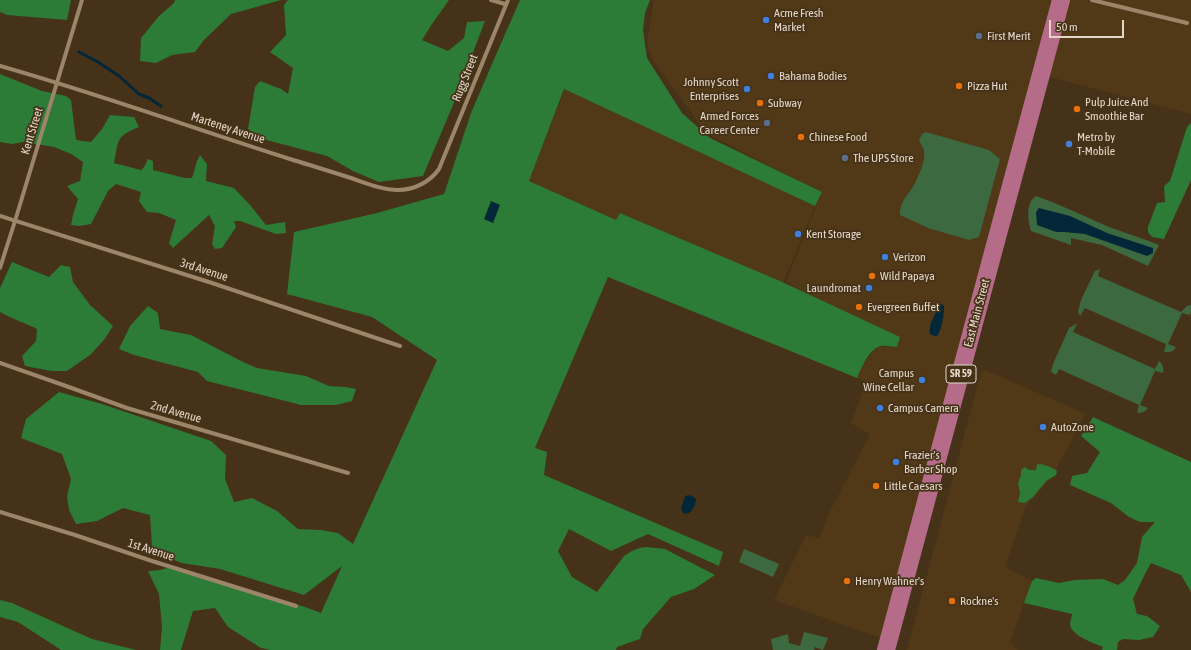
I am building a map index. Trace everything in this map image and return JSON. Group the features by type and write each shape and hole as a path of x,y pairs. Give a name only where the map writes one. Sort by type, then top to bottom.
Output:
{"main road":[{"name":"East Main Street","path":"886,650 1061,0"}],"street":[{"name":"Kent Street","path":"0,268 82,0"},
{"path":"491,0 506,2"},
{"path":"1092,0 1187,23"},
{"name":"Rugg Street","path":"442,163 506,2"},
{"name":"Marteney Avenue","path":"0,66 58,82 383,188 406,190 422,184 430,180 435,175 442,163"},
{"name":"3rd Avenue","path":"0,216 212,283 400,346"},
{"name":"2nd Avenue","path":"0,363 127,408 348,473"},
{"name":"1st Avenue","path":"0,512 74,534 152,561 296,606"}],"shaded area":[{"path":"654,0 1191,0 1191,114 1042,75 889,641 774,600 806,535 819,538 830,511 870,434 850,423 866,382 857,378 861,368 872,353 880,346 897,347 786,282 822,192 707,134 652,60 647,43"},
{"path":"565,89 815,206 783,283 621,213 616,221 529,181"},
{"path":"983,369 1086,414 1050,480 1026,506 1005,567 1032,581 1010,643 1018,650 907,650 979,379"}],"green space":[{"path":"0,0 71,0 67,20 7,15 0,12"},
{"path":"175,0 281,0 231,14 204,40 195,52 172,55 156,63 140,61 141,38 159,16 174,3"},
{"path":"288,0 449,0 422,40 448,51 464,38 467,22 485,21 453,105 423,176 379,182 353,171 327,156 259,138 248,129 255,87 260,81 281,89 288,94 293,68 270,52 286,35 284,5"},
{"path":"520,0 650,0 645,13 643,30 647,58 682,113 710,138 822,192 815,206 564,89 529,181 616,220 620,213 780,281 900,337 897,347 881,346 873,350 866,359 857,378 608,277 535,448 547,452 544,475 723,552 719,566 648,534 611,551 569,529 558,551 572,577 597,592 624,556 634,550 646,547 665,549 715,575 694,589 671,597 643,629 640,639 617,647 616,650 271,650 261,648 228,627 215,608 193,611 181,650 160,650 162,627 159,594 148,571 171,567 321,613 342,566 304,595 220,569 182,563 160,555 152,547 150,515 123,508 97,521 76,524 69,510 67,496 71,479 62,454 21,438 26,419 59,392 102,404 211,441 226,455 225,479 234,502 252,498 277,511 298,529 321,530 338,533 353,544 437,360 372,317 287,294 294,232 377,213 444,194 471,113"},
{"path":"0,74 42,91 66,96 71,100 76,140 91,142 102,129 110,115 134,117 139,127 131,130 119,140 114,163 141,170 148,159 153,161 153,170 185,178 192,178 200,155 207,164 206,181 234,188 266,225 285,222 286,233 276,234 240,221 234,221 236,227 222,248 215,249 212,244 215,226 209,215 173,248 169,243 176,220 159,213 147,212 139,201 141,192 116,184 108,191 91,224 79,226 71,225 78,199 67,186 80,181 83,162 71,154 54,147 23,142 12,144 0,142"},
{"path":"1191,123 1191,180 1164,239 1152,237 1148,232 1148,227 1157,203 1165,202 1164,186 1170,181 1187,127"},
{"path":"926,132 989,150 1000,159 979,237 969,240 928,228 900,215 902,202 916,182 923,164 924,151 919,141 922,134"},
{"path":"1036,196 1109,227 1159,245 1148,266 1102,245 1071,238 1071,245 1031,231 1028,212 1030,203"},
{"path":"12,262 49,277 61,265 70,267 73,282 90,305 113,326 104,340 90,355 67,371 51,371 25,366 22,356 36,341 37,329 0,312 0,288"},
{"path":"1100,269 1098,276 1181,312 1187,306 1191,305 1190,315 1182,313 1168,344 1176,347 1174,350 1164,352 1166,344 1085,308 1080,316 1078,312 1081,300 1095,271"},
{"path":"148,306 158,313 160,329 191,335 257,368 306,376 329,386 356,389 352,401 336,405 301,405 207,381 198,372 134,355 119,349 130,326"},
{"path":"1076,324 1073,332 1155,369 1159,361 1161,363 1163,373 1155,371 1140,405 1148,408 1146,410 1137,413 1139,405 1059,369 1056,375 1051,372 1069,328"},
{"path":"1093,417 1191,462 1191,592 1181,575 1151,563 1133,599 1137,614 1147,616 1160,626 1153,637 1139,640 1123,639 1118,642 1117,650 1102,650 1103,647 1074,632 1070,624 1072,614 1024,603 1032,581 1036,578 1059,583 1074,580 1103,579 1118,585 1125,580 1137,563 1142,537 1155,522 1140,522 1129,517 1111,503 1070,485 1072,476 1087,473 1100,452 1081,436"},
{"path":"1037,464 1052,468 1057,471 1056,475 1046,481 1033,497 1025,503 1018,502 1020,493 1018,483 1021,470 1025,467 1029,470 1036,470"},
{"path":"744,549 779,564 773,577 739,562"},
{"path":"0,600 12,603 92,639 136,650 61,650 18,622 0,617"},
{"path":"804,632 828,638 823,650 815,647 814,650 773,650 771,639 788,634 789,643 800,646"}],"water":[{"path":"491,201 500,205 493,223 484,219"},
{"path":"1039,208 1070,216 1107,233 1153,248 1153,253 1147,256 1085,234 1056,232 1037,225 1036,212"},
{"path":"942,304 944,306 941,326 937,336 934,336 930,334 930,327 939,305"},
{"path":"688,495 696,499 695,505 691,512 686,514 683,513 681,508 685,497"}],"waterway":[{"path":"79,52 98,62 119,76 139,94 149,98 161,106"}],"place":[{"name":"Acme Fresh Market","path":"766,20"},
{"name":"First Merit","path":"979,36"},
{"name":"Bahama Bodies","path":"771,76"},
{"name":"Pizza Hut","path":"959,86"},
{"name":"Johnny Scott Enterprises","path":"747,89"},
{"name":"Subway","path":"760,103"},
{"name":"Pulp Juice And Smoothie Bar","path":"1077,109"},
{"name":"Armed Forces Career Center","path":"767,123"},
{"name":"Chinese Food","path":"801,137"},
{"name":"Metro by T-Mobile","path":"1069,144"},
{"name":"The UPS Store","path":"845,158"},
{"name":"Kent Storage","path":"798,234"},
{"name":"Verizon","path":"885,257"},
{"name":"Wild Papaya","path":"872,276"},
{"name":"Laundromat","path":"869,288"},
{"name":"Evergreen Buffet","path":"859,307"},
{"name":"Campus Wine Cellar","path":"922,380"},
{"name":"Campus Camera","path":"880,408"},
{"name":"AutoZone","path":"1043,427"},
{"name":"Frazier's Barber Shop","path":"896,462"},
{"name":"Little Caesars","path":"876,486"},
{"name":"Henry Wahner's","path":"847,581"},
{"name":"Rockne's","path":"952,601"}]}
